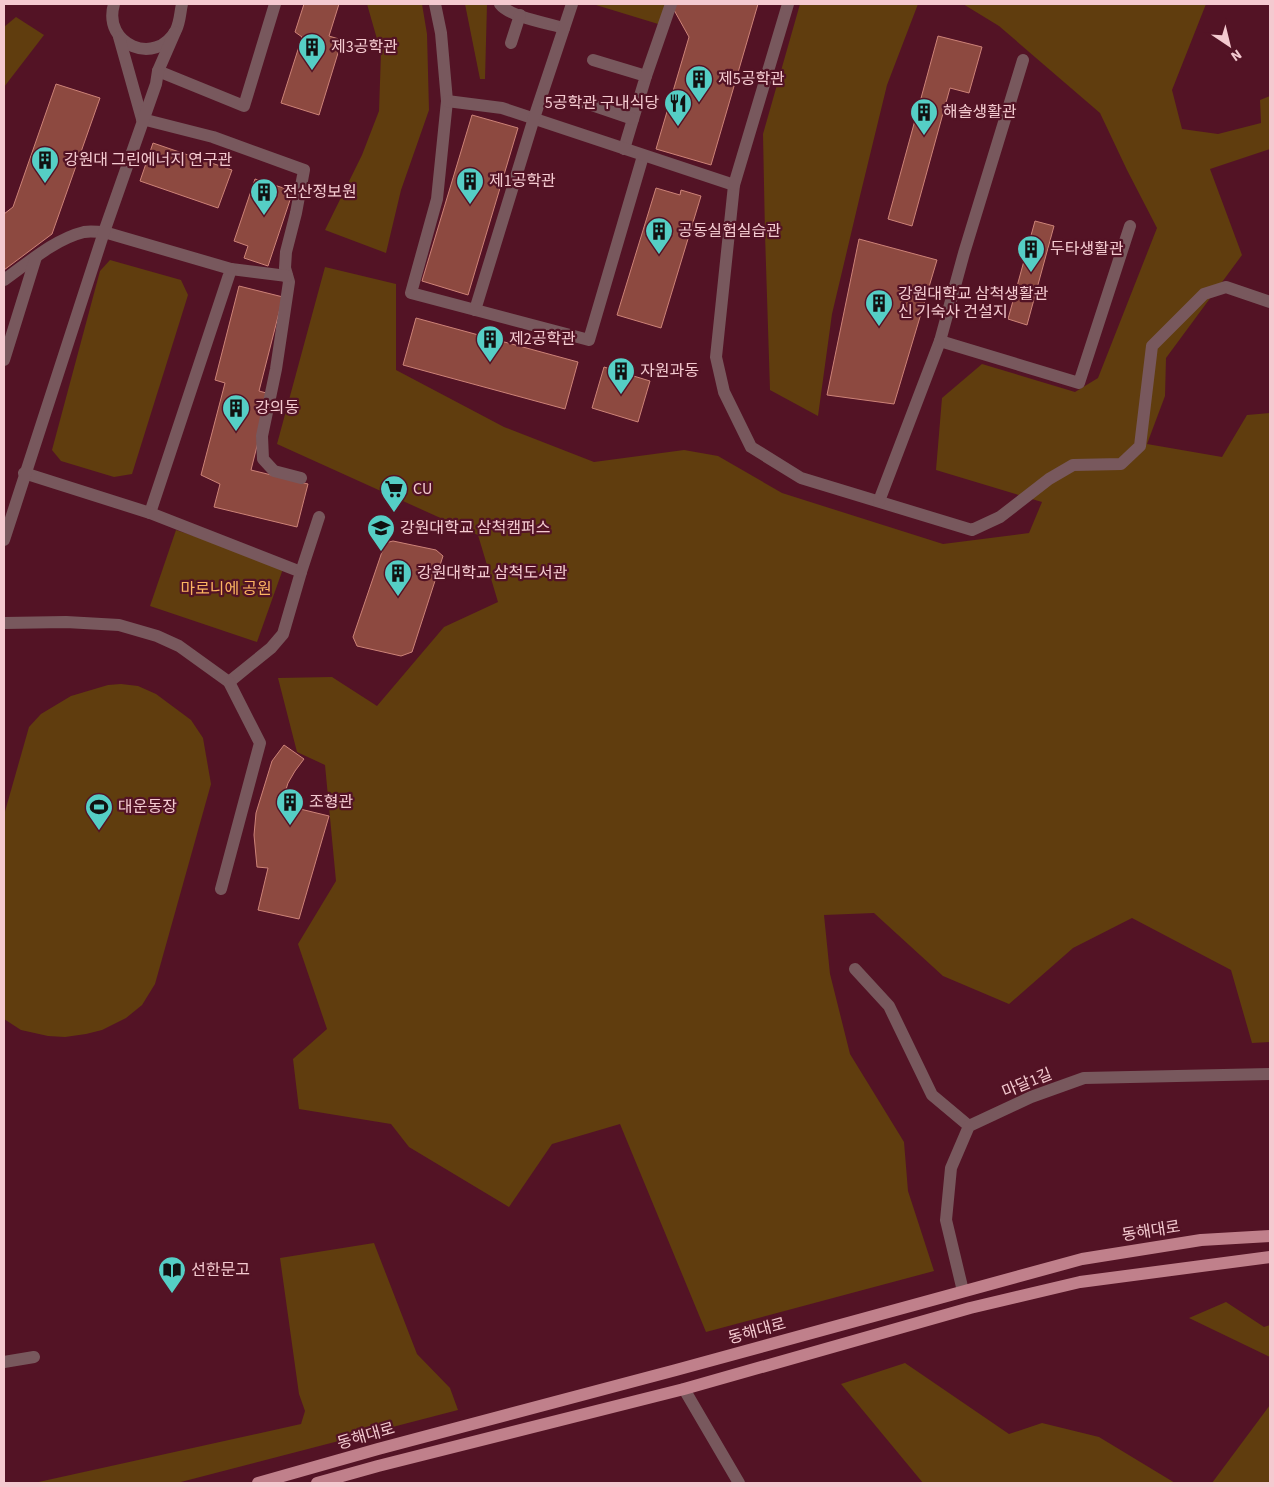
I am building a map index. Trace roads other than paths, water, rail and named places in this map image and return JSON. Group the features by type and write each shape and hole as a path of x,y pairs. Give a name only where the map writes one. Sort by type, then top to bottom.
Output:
{"main road":[{"name":"동해대로","path":"258,1483 1082,1259 1201,1240 1270,1236"},
{"name":"동해대로","path":"317,1483 388,1463 684,1388 970,1308 1080,1282 1270,1257"}],"street":[{"path":"120,37 129,45 148,49 155,48 166,42 177,27 178,4"},
{"path":"4,540 24,473 104,232 142,119 156,84 158,71 177,27 182,4"},
{"path":"158,71 244,106 275,4"},
{"path":"435,4 441,33 446,101 437,198 410,293 590,340 643,156"},
{"path":"500,4 512,13 564,28"},
{"path":"475,310 534,118 572,4"},
{"path":"624,149 646,76 672,4"},
{"path":"788,4 734,186 716,357 724,392 751,447 801,478 972,530 1000,517 1049,479 1074,465 1121,464 1140,446 1152,346 1204,294 1226,287 1270,302"},
{"path":"111,8 114,27 120,37 142,119"},
{"path":"511,43 520,15"},
{"path":"593,60 646,76"},
{"path":"879,501 940,341 964,253 1023,60"},
{"path":"446,101 502,108 734,186"},
{"path":"583,102 633,119"},
{"path":"142,119 213,137 304,170 296,214 286,252 285,268 289,282 262,436 263,459 274,471 301,478"},
{"path":"940,341 1080,383 1130,226"},
{"path":"4,280 65,239 85,232 104,232 231,269 287,276"},
{"path":"4,360 36,257"},
{"path":"150,513 231,269"},
{"path":"24,473 150,513 301,572"},
{"path":"229,682 271,648 283,634 318,517"},
{"path":"4,623 66,622 119,625 157,636 179,646 229,682 260,743 221,889"},
{"path":"855,969 889,1006 932,1095 969,1126 950,1168 946,1220 963,1291"},
{"name":"마달1길","path":"969,1126 1031,1097 1084,1078 1270,1074"},
{"path":"4,1362 34,1357"},
{"path":"684,1388 739,1483"}],"place":[{"name":"제3공학관","path":"312,71"},
{"name":"제5공학관","path":"699,103"},
{"name":"5공학관 구내식당","path":"678,127"},
{"name":"해솔생활관","path":"924,136"},
{"name":"강원대 그린에너지 연구관","path":"45,184"},
{"name":"제1공학관","path":"470,205"},
{"name":"전산정보원","path":"264,216"},
{"name":"공동실험실습관","path":"659,255"},
{"name":"두타생활관","path":"1031,273"},
{"name":"강원대학교 삼척생활관 신 기숙사 건설지","path":"879,327"},
{"name":"제2공학관","path":"490,363"},
{"name":"자원과동","path":"621,395"},
{"name":"강의동","path":"236,432"},
{"name":"CU","path":"394,513"},
{"name":"강원대학교 삼척캠퍼스","path":"381,552"},
{"name":"강원대학교 삼척도서관","path":"398,597"},
{"name":"조형관","path":"290,826"},
{"name":"대운동장","path":"99,831"},
{"name":"선한문고","path":"172,1294"}],"park label":[{"name":"마로니에 공원","path":"226,589"}]}
